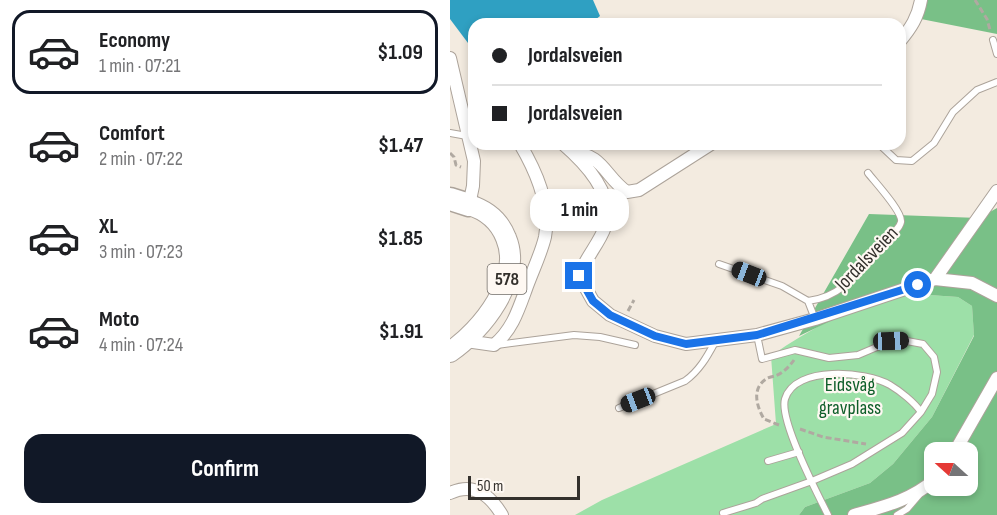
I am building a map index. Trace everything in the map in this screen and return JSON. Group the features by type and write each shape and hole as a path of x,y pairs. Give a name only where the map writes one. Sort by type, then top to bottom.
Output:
{"main road":[{"name":"578","path":"456,204 490,214 502,229 509,246 510,262 507,278 499,297 458,346"}],"street":[{"path":"906,34 919,11 921,0"},
{"path":"450,58 468,108 468,140"},
{"path":"456,204 474,173 471,150"},
{"path":"458,346 494,345 505,336 514,322 545,237 546,219 538,180 534,167 524,150"},
{"name":"Jordalsveien","path":"570,150 601,189 608,211 605,228 583,263 579,276 593,301 610,315 655,336 686,344 757,335 815,319 935,279"},
{"path":"573,153 586,153 598,161 619,187 627,192 639,190 702,150"},
{"path":"997,191 935,279 972,283 997,296"},
{"path":"960,442 997,378"},
{"path":"450,493 466,489 481,492 494,501 502,515"},
{"path":"854,515 924,490"}],"lane":[{"path":"993,40 997,54"},
{"path":"885,150 896,160 912,161 934,143 953,112 977,90 997,82"},
{"path":"450,133 467,136"},
{"name":"Jordalsveien","path":"808,301 824,299 842,288 900,224 901,218 895,208 868,173"},
{"path":"719,264 782,286 808,301 815,319"},
{"path":"494,345 574,335 600,337 635,345"},
{"path":"724,515 723,513 756,503 852,464 902,433 921,412 932,394 937,372 934,357 923,344 891,341 858,355 829,358 795,350 762,359 757,335"},
{"path":"619,408 685,381 705,360 715,342"},
{"path":"828,515 788,425 784,400 791,388 806,379 831,373 858,375 888,384 917,406 921,412"},
{"path":"768,461 799,452"},
{"path":"897,515 907,509 924,490"}],"path":[{"path":"975,0 987,19 993,40"},
{"path":"795,350 795,359 789,367 766,379 759,387 756,399 764,419 823,437 882,445"}],"green space":[{"path":"915,0 997,0 997,34 921,19"},
{"path":"997,208 997,515 799,515 805,507 870,483 893,464 932,417 974,336 972,306 958,297 900,293 877,299 799,336 869,214 979,218"},
{"name":"Eidsvåg gravplass","path":"900,293 958,297 972,306 974,335 932,417 893,464 870,483 805,507 799,515 575,515 602,500 776,424 771,356 801,336 833,319 866,304"}],"water":[{"path":"450,0 593,0 600,16 598,18 468,18 468,43 450,19"}],"route":[{"path":"579,276 593,301 610,315 655,336 686,344 757,335 815,319 918,285"}]}
